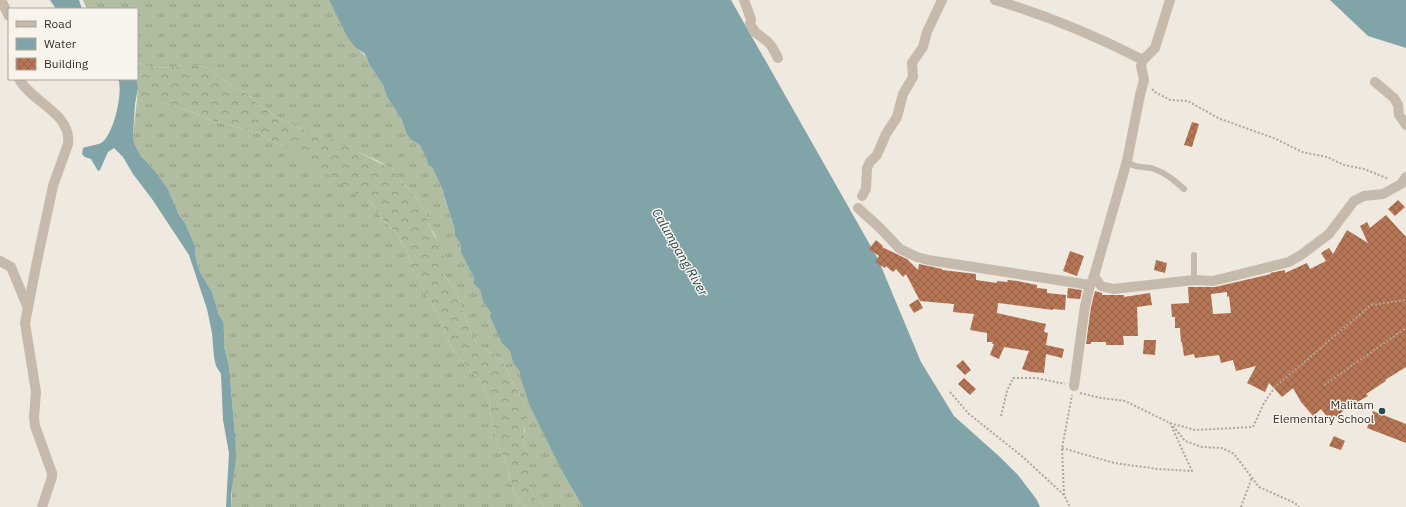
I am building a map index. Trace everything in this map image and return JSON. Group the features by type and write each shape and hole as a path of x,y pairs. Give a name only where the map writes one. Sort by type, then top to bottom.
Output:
{"street":[{"path":"1,0 8,14"},
{"path":"744,0 751,20 750,24 755,32 768,42 778,58"},
{"path":"862,196 866,189 867,168 870,162 877,155 886,134 897,117 903,94 913,77 912,63 923,47 927,32 942,0"},
{"path":"995,0 1039,15 1105,41 1143,60"},
{"path":"1074,386 1085,306 1127,161 1144,80 1141,66 1143,60 1155,48 1170,0"},
{"path":"20,80 27,91 61,118 69,137 68,144 53,186 25,323 36,392 34,417 35,426 52,473 42,507"},
{"path":"1375,82 1394,98 1398,105 1399,115 1406,126"},
{"path":"858,208 900,249 917,257 928,260 1092,281 1101,286 1112,289 1194,280 1213,281 1289,262 1329,234 1354,201 1364,196 1383,194 1404,183"},
{"path":"0,261 11,267 28,308"}],"lane":[{"path":"1127,161 1136,167 1154,169 1169,176 1184,189"},
{"path":"1194,255 1194,280"}],"path":[{"path":"1144,80 1155,92 1170,100 1188,102 1218,118 1276,139 1302,152 1327,157 1344,165 1364,169 1404,183"},
{"path":"1001,416 1007,391 1013,378 1036,378 1074,386 1079,392 1101,398 1126,401 1170,423 1195,430 1253,427 1264,404 1275,387 1371,305 1406,300"},
{"path":"1324,385 1406,328"},
{"path":"1064,495 1062,448 1074,386"},
{"path":"950,392 969,414 1024,457 1064,495 1070,507"},
{"path":"1062,448 1114,463 1158,469 1192,471 1170,423"},
{"path":"1170,423 1185,441 1202,447 1222,448 1234,454 1259,487 1299,507"},
{"path":"1241,507 1252,477"}],"green space":[{"path":"83,0 329,0 346,35 367,58 369,64 383,85 387,97 402,120 406,133 410,139 420,145 429,165 432,167 444,193 455,230 455,236 460,243 461,253 474,278 473,283 480,290 483,302 491,313 502,342 510,351 513,363 520,372 564,475 583,507 546,507 535,498 529,487 529,455 524,447 523,437 525,430 525,406 502,360 478,345 472,335 455,290 442,272 442,262 435,235 429,226 425,211 392,169 376,160 277,117 257,103 249,95 233,87 209,69 199,65 181,65 169,68 151,67 138,63 138,8 87,8"},
{"path":"138,63 151,67 169,68 181,65 199,65 209,69 233,87 249,95 257,103 277,117 295,126 336,141 392,169 425,211 429,226 443,251 442,272 455,290 472,335 478,345 502,360 525,406 527,417 523,437 524,447 529,455 529,487 535,498 546,507 526,507 514,493 505,460 498,445 491,419 489,399 480,381 454,351 447,338 441,319 411,266 407,250 395,232 382,219 370,201 347,188 284,146 271,141 258,133 207,119 187,110 155,101 143,101 137,99"},
{"path":"137,99 143,101 155,101 187,110 207,119 258,133 271,141 284,146 370,201 382,219 395,232 407,250 411,266 441,319 447,338 454,351 480,381 489,399 491,419 498,445 505,460 514,493 526,507 231,507 235,435 229,366 224,346 223,321 219,315 212,292 200,272 196,259 195,246 168,189 155,171 141,156 135,145 133,136"}],"water":[{"path":"50,0 79,0 82,8 55,8"},
{"name":"Calumpang River","path":"329,0 731,0 878,259 921,362 954,416 1018,475 1037,500 1040,507 583,507 564,475 530,406 520,372 513,363 510,351 502,343 490,316 491,313 483,302 480,290 473,283 474,278 461,253 460,243 455,236 455,230 444,193 432,167 428,165 427,159 420,145 410,139 406,133 402,120 387,97 383,85 369,64 364,53 355,47 346,35"},
{"path":"1330,0 1406,0 1406,48 1368,36"},
{"path":"118,80 137,80 138,88 135,104 133,136 135,145 141,156 155,171 168,189 179,215 185,223 195,246 196,259 200,272 212,292 219,315 223,321 224,346 229,366 236,458 231,507 226,507 229,453 223,420 221,374 216,366 214,357 212,333 207,309 189,255 152,199 133,174 123,157 114,148 108,152 100,170 98,171 91,159 82,154 83,148 101,143 110,132 120,93"}],"building":[{"path":"1192,122 1199,124 1192,147 1184,145"},
{"path":"1398,200 1405,207 1395,216 1388,209"},
{"path":"1386,215 1406,237 1406,367 1366,394 1368,396 1348,407 1331,421 1321,409 1313,416 1301,402 1293,388 1282,397 1269,383 1265,392 1247,383 1256,366 1236,371 1233,360 1221,363 1219,355 1195,358 1194,354 1184,356 1180,328 1175,328 1175,317 1172,317 1171,304 1189,303 1188,287 1215,287 1285,270 1285,273 1307,263 1310,269 1326,261 1321,253 1329,248 1333,254 1347,230 1368,243 1360,226 1367,222 1370,228","holes":["1227,292 1227,297 1229,296 1231,313 1213,314 1211,294"]},
{"path":"876,240 883,246 882,247 907,259 918,270 919,264 942,270 976,274 976,280 997,283 997,281 1017,281 1037,285 1037,288 1047,289 1047,293 1066,295 1065,310 1053,310 998,303 997,313 1046,324 1044,332 1048,333 1046,345 1064,349 1062,358 1046,354 1044,373 1031,372 1022,369 1029,351 1004,347 999,359 990,355 994,344 992,344 993,342 987,342 987,333 970,330 974,314 953,312 954,304 920,301 906,274 903,277 896,269 893,272 886,266 885,268 875,262 879,256 869,249"},
{"path":"1070,251 1084,256 1077,276 1063,271"},
{"path":"1156,260 1167,263 1165,273 1154,270"},
{"path":"1068,288 1082,290 1080,299 1067,298"},
{"path":"1095,291 1102,293 1102,295 1124,295 1124,297 1150,293 1152,305 1137,307 1138,336 1123,336 1124,345 1106,345 1106,342 1091,342 1091,344 1086,344 1091,307"},
{"path":"918,299 923,308 914,313 909,305"},
{"path":"1144,340 1156,340 1155,355 1143,354"},
{"path":"963,360 971,370 965,375 956,366"},
{"path":"964,378 976,389 970,395 958,384"},
{"path":"1373,411 1406,424 1406,443 1367,428"},
{"path":"1334,436 1345,441 1341,450 1329,446"}],"place":[{"name":"Malitam Elementary School","path":"1382,411"}]}
